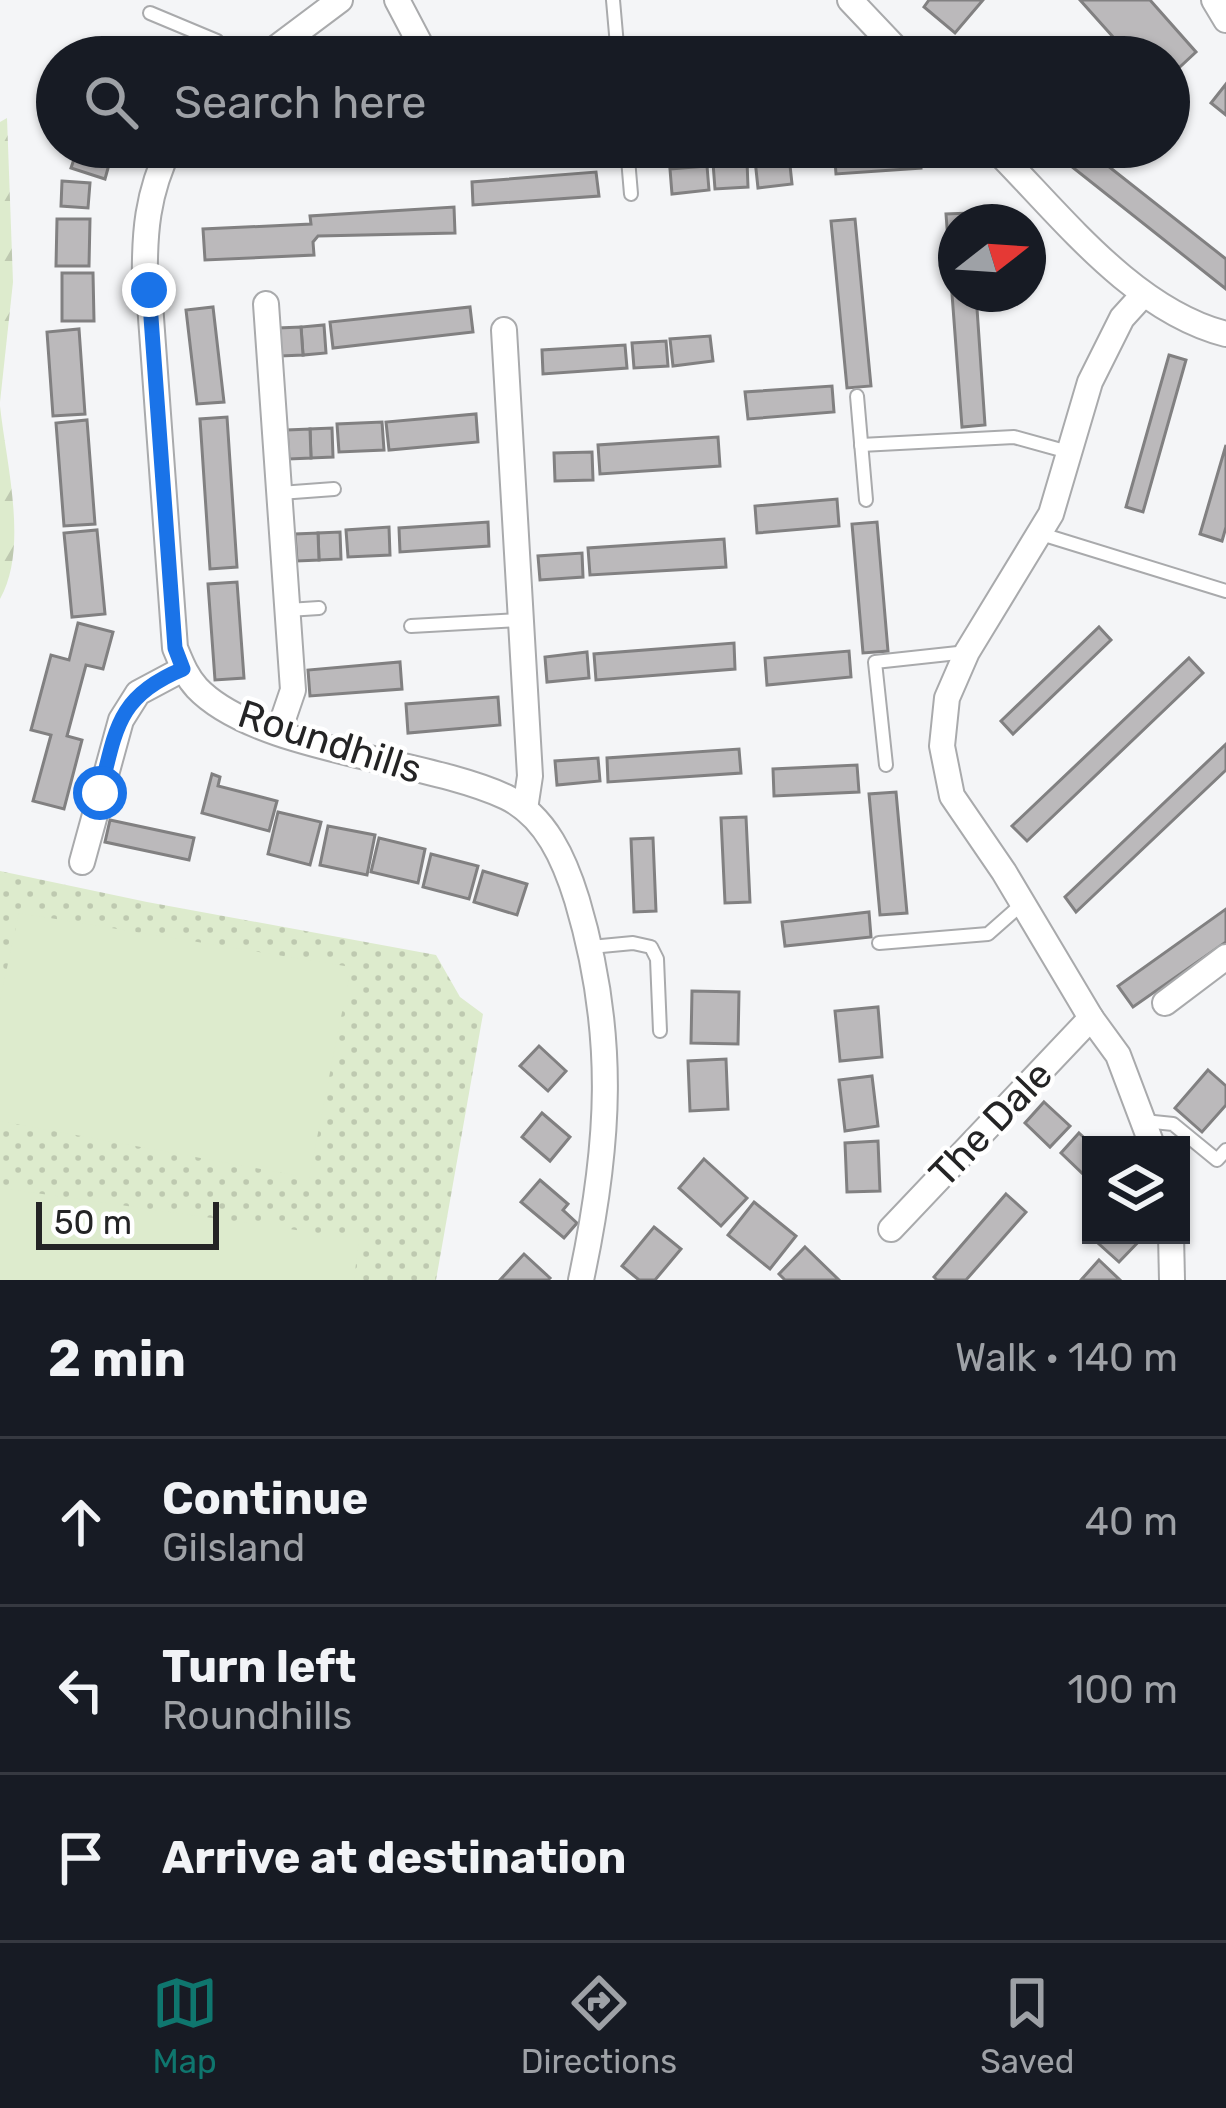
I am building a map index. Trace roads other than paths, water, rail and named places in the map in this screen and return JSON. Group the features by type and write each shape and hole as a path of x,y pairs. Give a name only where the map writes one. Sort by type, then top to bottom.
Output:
{"street":[{"path":"292,36 340,0"},
{"path":"397,0 416,36"},
{"path":"850,0 884,36"},
{"path":"1214,0 1226,20"},
{"path":"82,862 121,720 138,693 183,669 175,648 145,284 144,228 160,168"},
{"path":"1014,168 1142,296 1226,334"},
{"path":"1142,296 1122,318 1090,382 1052,514 967,652 947,698 941,746 952,796 1023,903 1090,1018 1118,1055 1148,1133"},
{"path":"266,304 293,689 279,731"},
{"path":"504,330 530,776 524,809"},
{"name":"Roundhills","path":"183,669 218,705 279,731 506,797 546,831 566,865 591,947 607,1051 604,1144 581,1280"},
{"path":"1165,1003 1226,957"},
{"name":"The Dale","path":"891,1229 1090,1018"},
{"path":"1171,1244 1172,1280"}],"lane":[{"path":"613,0 616,36"},
{"path":"150,13 205,36"},
{"path":"629,168 631,194"},
{"path":"857,396 866,500"},
{"path":"861,445 1015,437 1072,453"},
{"path":"280,493 334,489"},
{"path":"1038,533 1226,591"},
{"path":"287,610 319,608"},
{"path":"410,626 520,620"},
{"path":"886,764 875,662 967,652"},
{"path":"879,944 988,934 1023,903"},
{"path":"591,947 651,946 657,958 660,1031"},
{"path":"1148,1133 1173,1124 1217,1160 1226,1150"}]}
